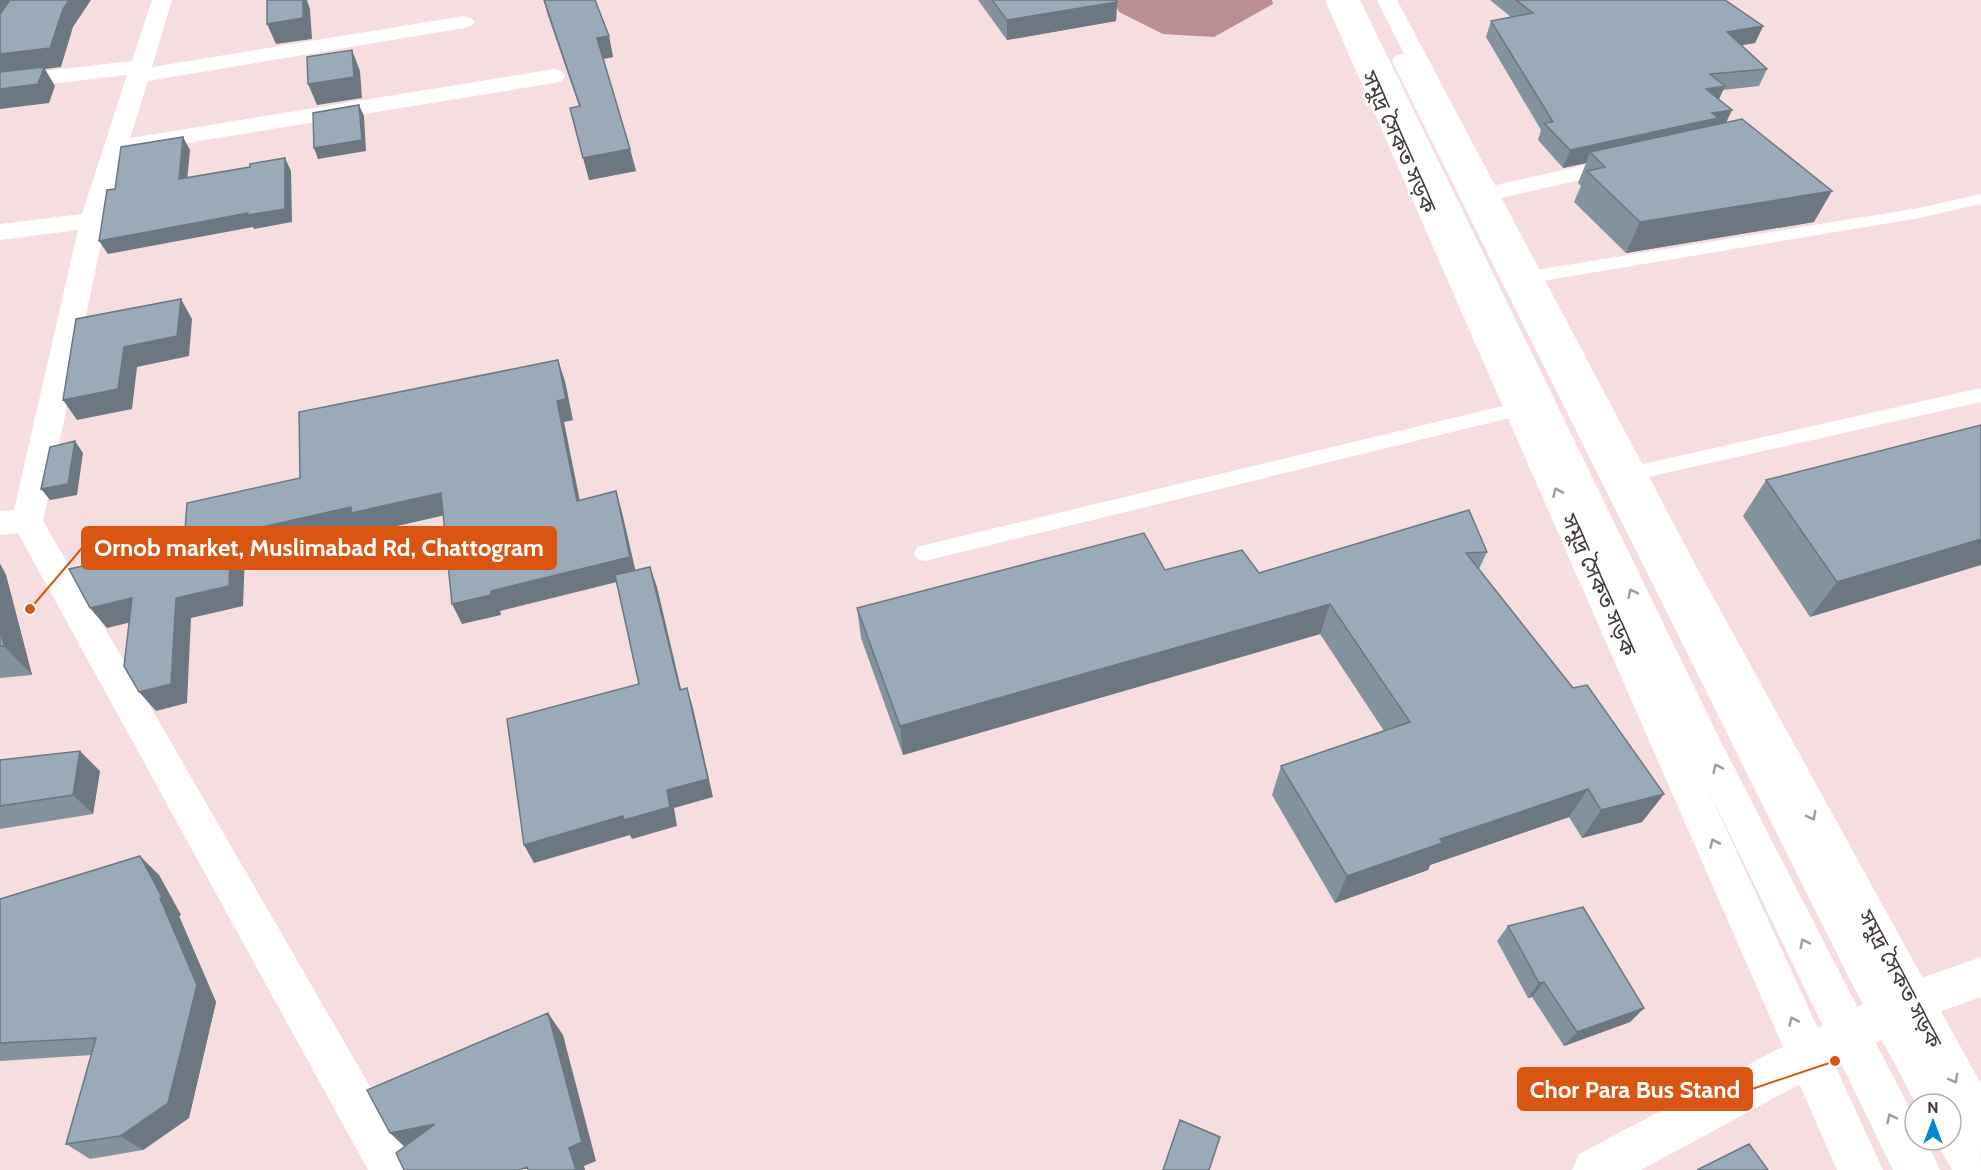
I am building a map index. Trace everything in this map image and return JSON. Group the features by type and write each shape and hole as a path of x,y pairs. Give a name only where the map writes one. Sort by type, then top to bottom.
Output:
{"main road":[{"path":"162,0 93,220 14,522 393,1170"},
{"name":"সমুদ্র সৈকত সড়ক","path":"1335,0 1860,1170"},
{"path":"1350,0 1708,752 1917,1170"},
{"path":"1373,0 1857,952 1933,1092"},
{"name":"সমুদ্র সৈকত সড়ক","path":"1387,0 1630,474 1981,1128"},
{"path":"0,83 139,72 464,22"},
{"path":"115,148 554,76"},
{"path":"1487,194 1644,159"},
{"path":"0,232 93,220"},
{"path":"1594,1170 1911,1000 1981,977"},
{"path":"1963,1145 1977,1170"}],"lane":[{"path":"1530,277 1919,213 1981,199"},
{"path":"1630,474 1981,395"},
{"path":"925,553 1519,409"}],"shaded area":[{"path":"1113,0 1272,0 1273,4 1214,37 1163,34 1119,12"}],"building":[{"path":"10,0 69,0 63,9 50,48 0,54 0,14"},
{"path":"267,0 303,0 303,18 267,24"},
{"path":"544,0 595,0 609,36 597,38 630,149 583,158 570,108 580,106"},
{"path":"992,0 1116,0 1117,2 1007,20"},
{"path":"1516,0 1725,0 1763,26 1727,32 1767,69 1710,74 1725,86 1706,89 1732,110 1712,113 1718,118 1570,150 1544,123 1553,122 1491,21 1533,13"},
{"path":"352,50 354,77 308,84 307,57"},
{"path":"44,67 38,84 0,89 0,72"},
{"path":"359,105 362,140 314,148 313,113"},
{"path":"1742,119 1832,191 1640,222 1587,171 1605,167 1590,152"},
{"path":"183,137 179,179 250,167 250,164 285,158 285,209 247,215 248,213 99,241 107,190 115,189 121,147"},
{"path":"181,299 177,336 124,347 118,389 63,400 76,319"},
{"path":"558,360 566,399 557,401 577,501 616,491 630,557 491,591 491,595 452,604 441,493 351,513 351,507 231,534 229,586 176,598 171,684 139,692 124,666 132,598 90,608 69,569 184,544 187,503 300,478 299,412"},
{"path":"1981,425 1981,539 1837,582 1766,480"},
{"path":"75,441 68,484 41,489 50,447"},
{"path":"1469,510 1487,552 1466,553 1573,688 1587,685 1664,794 1601,810 1588,789 1440,839 1442,843 1347,876 1281,766 1410,722 1330,604 900,726 857,608 1144,533 1165,570 1242,550 1259,573"},
{"path":"650,567 680,690 687,688 708,779 667,790 670,807 624,820 623,816 524,845 507,719 639,684 615,575"},
{"path":"0,628 4,646 0,646"},
{"path":"80,751 73,795 0,806 0,760"},
{"path":"140,856 162,897 160,898 197,985 168,1103 120,1136 66,1144 96,1038 0,1043 0,899"},
{"path":"1583,907 1644,1008 1577,1032 1544,982 1539,983 1508,926"},
{"path":"548,1013 582,1142 569,1148 576,1170 528,1170 527,1167 519,1170 404,1170 396,1153 435,1124 390,1133 367,1090"},
{"path":"1180,1120 1220,1137 1209,1170 1163,1170"},
{"path":"1749,1144 1768,1170 1697,1170"}],"place":[{"name":"Ornob market, Muslimabad Rd, Chattogram","path":"30,609"},
{"name":"Chor Para Bus Stand","path":"1835,1061"}]}
